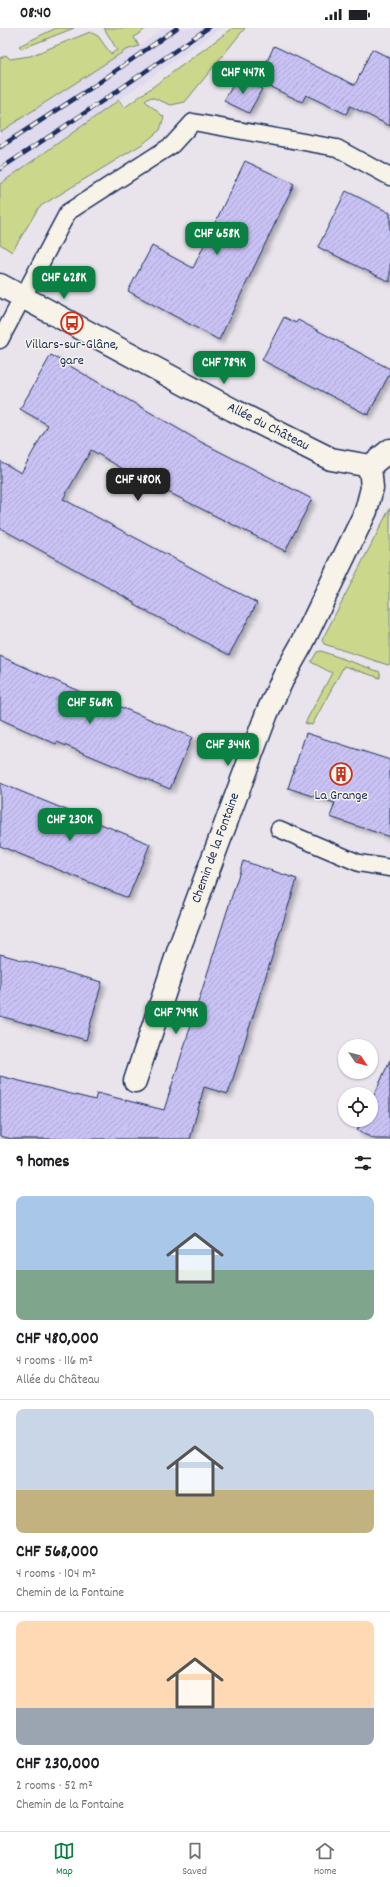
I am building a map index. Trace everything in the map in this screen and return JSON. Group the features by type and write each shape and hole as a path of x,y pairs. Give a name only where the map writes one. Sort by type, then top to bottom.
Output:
{"street":[{"name":"Allée du Château","path":"0,285 233,410 331,459 370,466"},
{"path":"370,466 390,450"},
{"name":"Chemin de la Fontaine","path":"135,1082 180,946 267,713 366,511 372,488 370,466"}],"lane":[{"path":"0,340 68,212 172,145 193,122 337,148 390,177"},
{"path":"279,830 359,863 390,868"}],"shaded area":[{"path":"163,28 221,28 0,184 0,132 126,50 139,46"}],"green space":[{"path":"56,28 74,28 21,49 19,46"},
{"path":"104,28 147,28 134,37 139,46 126,50 0,132 0,58 6,55 10,59 30,56 90,32 98,36 111,54 117,50"},
{"path":"233,28 245,28 185,102 171,105 151,97 145,101 164,117 160,130 144,143 39,207 12,252 0,244 0,184 119,100 124,108"},
{"path":"390,508 390,664 388,665 324,644 322,640"},
{"path":"321,651 380,672 380,678 344,666 312,725 305,723 332,673 311,662 317,652"}],"building":[{"path":"274,46 355,85 372,49 390,58 390,126 350,106 346,114 306,95 302,102 258,81"},
{"path":"238,76 262,89 249,113 224,101"},
{"path":"245,161 294,184 219,340 128,291 152,246 193,268"},
{"path":"346,191 390,213 390,282 318,247"},
{"path":"284,317 296,323 298,320 390,369 390,373 368,415 262,360"},
{"path":"51,355 201,442 312,499 285,551 164,490 162,492 91,450 63,499 257,603 229,655 135,605 136,603 0,528 0,461 21,473 48,425 20,409"},
{"path":"0,656 92,697 92,695 192,737 170,789 57,742 56,744 0,719"},
{"name":"La Grange","path":"306,733 390,760 390,837 330,817 335,803 288,788"},
{"path":"0,783 150,844 128,898 0,846"},
{"path":"243,861 297,879 228,1094 204,1087 190,1139 12,1139 0,1136 0,1076 95,1100 97,1093 164,1110"},
{"path":"0,954 102,982 86,1040 0,1016"},
{"path":"390,1060 390,1139 375,1139 357,1131 359,1127 378,1127 378,1087"}],"railway":[{"path":"0,147 94,86 177,28"},
{"path":"0,169 104,100 208,28"}],"place":[{"name":"Villars-sur-Glâne, gare","path":"72,323"},
{"name":"La Grange","path":"341,774"}]}
